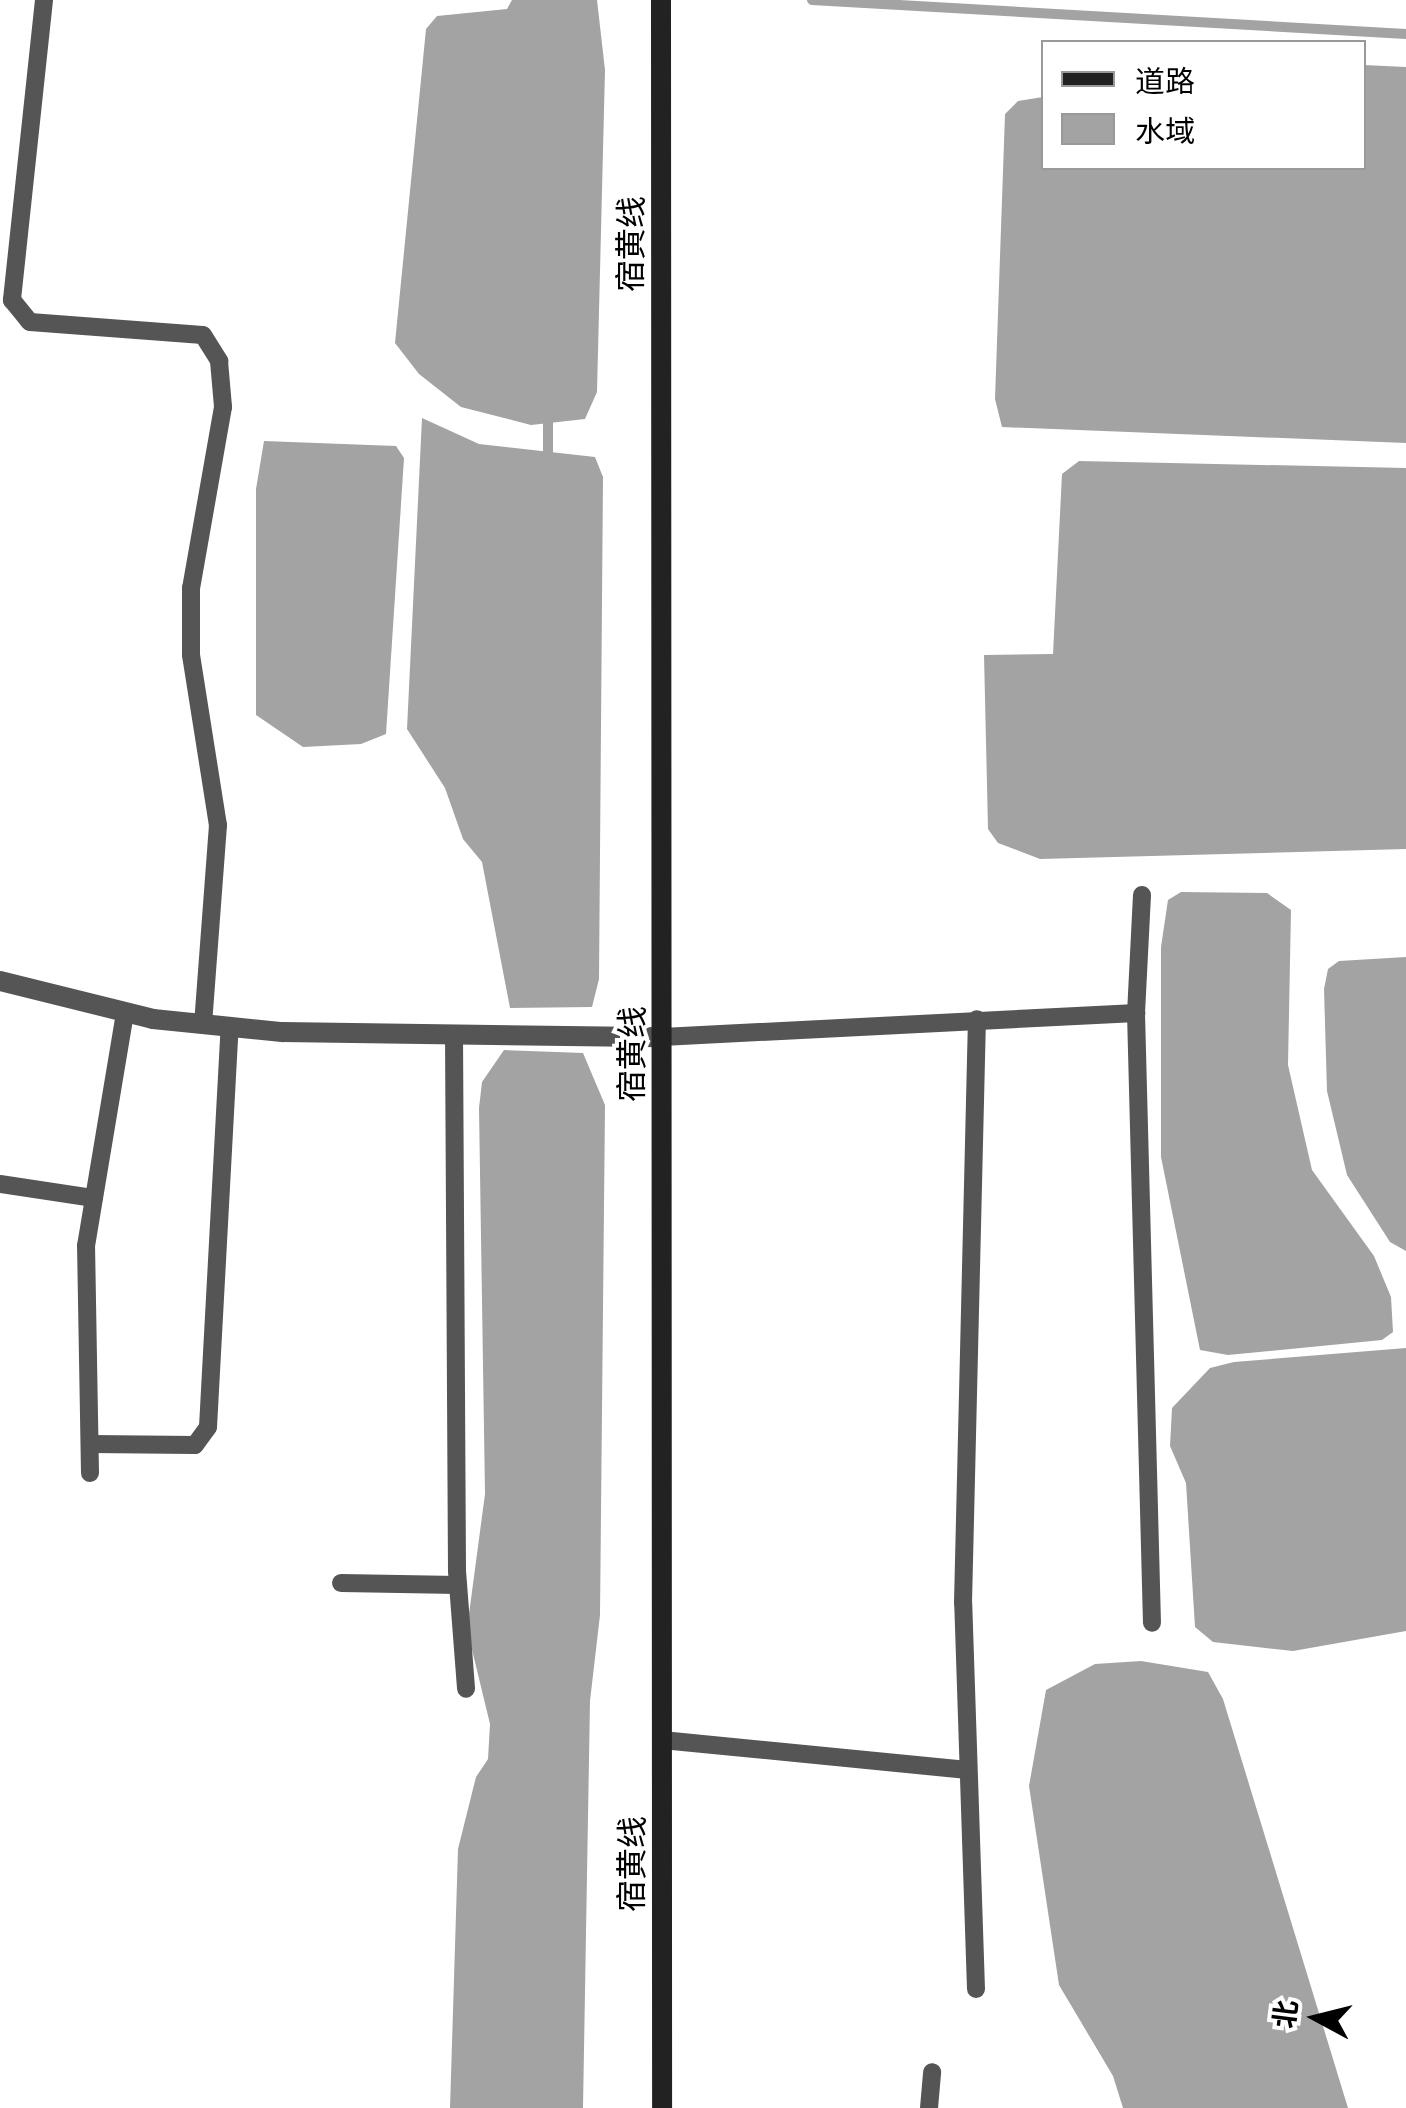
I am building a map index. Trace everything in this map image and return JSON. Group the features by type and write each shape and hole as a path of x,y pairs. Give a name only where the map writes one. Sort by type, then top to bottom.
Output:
{"main road":[{"name":"宿黄线","path":"661,0 662,2108"}],"street":[{"path":"0,981 125,1012 230,1027 662,1037"}],"lane":[{"path":"44,0 12,300 30,322 203,335 218,361 223,407 191,588 191,655 218,825 203,1024"},
{"path":"1142,895 1136,1013 1152,1623"},
{"path":"90,1473 86,1246 125,1012"},
{"path":"662,1037 1136,1013"},
{"path":"976,1989 963,1603 978,1020"},
{"path":"90,1444 195,1445 208,1427 230,1027"},
{"path":"454,1034 458,1585 466,1689"},
{"path":"0,1184 94,1198"},
{"path":"341,1583 458,1585"},
{"path":"662,1740 968,1770"},
{"path":"929,2108 932,2072"}],"water":[{"path":"512,0 597,0 605,70 597,392 585,419 531,425 461,407 419,374 395,343 426,29 437,16 507,9"},
{"path":"1366,65 1406,67 1406,443 1002,427 995,399 1005,114 1018,101 1041,97 1041,170 1366,170"},
{"path":"422,418 479,444 595,457 603,477 599,979 592,1007 510,1008 482,862 463,839 445,788 407,729"},
{"path":"264,441 396,446 404,458 386,734 361,744 303,747 256,715 256,489"},
{"path":"1079,461 1406,468 1406,849 1040,859 998,843 988,829 984,655 1053,654 1062,474"},
{"path":"1181,892 1267,893 1291,910 1288,1065 1312,1170 1374,1256 1391,1297 1393,1332 1382,1340 1228,1355 1200,1350 1161,1157 1161,947 1168,900"},
{"path":"1406,957 1406,1251 1390,1242 1347,1175 1327,1091 1324,989 1328,969 1339,961"},
{"path":"504,1050 583,1053 605,1105 600,1615 590,1701 583,2108 450,2108 458,1849 476,1777 488,1759 490,1724 467,1629 485,1494 479,1108 482,1082"},
{"path":"1406,1348 1406,1631 1293,1651 1213,1642 1195,1627 1186,1483 1170,1446 1172,1408 1210,1368 1234,1362"},
{"path":"1141,1661 1208,1672 1223,1699 1348,2108 1123,2108 1113,2076 1059,1985 1029,1786 1046,1690 1095,1664"}],"waterway":[{"path":"812,0 1406,34"},
{"path":"548,413 548,466"}]}
